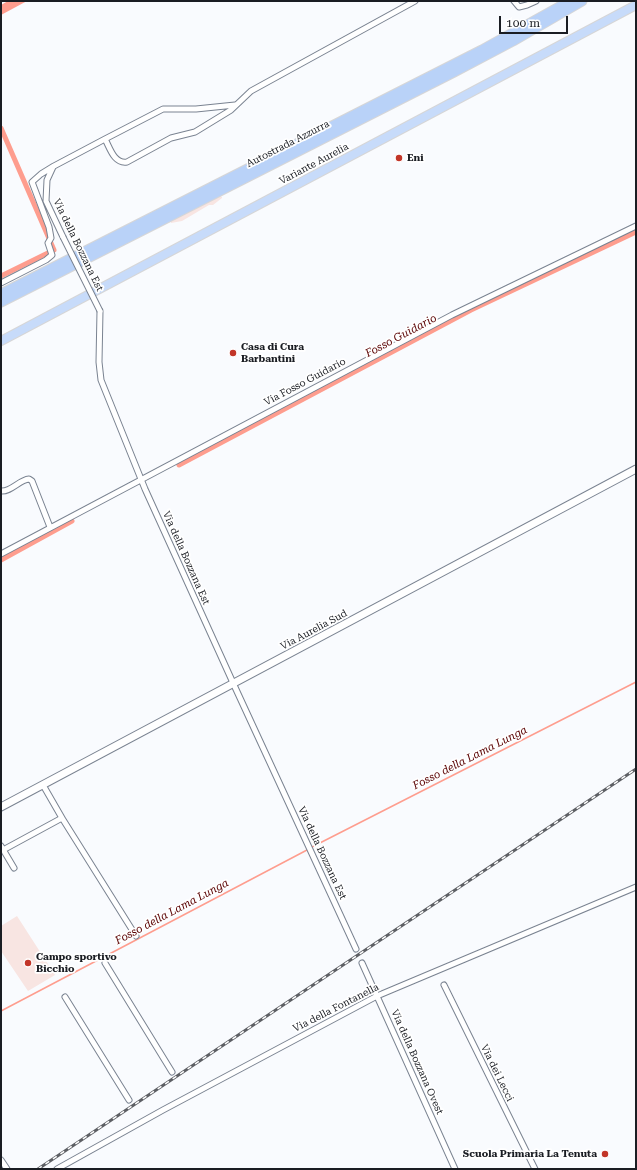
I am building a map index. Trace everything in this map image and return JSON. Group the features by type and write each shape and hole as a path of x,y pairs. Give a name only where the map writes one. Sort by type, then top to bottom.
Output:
{"highway":[{"name":"Autostrada Azzurra","path":"1,294 482,50 570,1"},
{"name":"Autostrada Azzurra","path":"1,302 466,65 582,1"},
{"name":"Variante Aurelia","path":"1,334 633,1"},
{"name":"Variante Aurelia","path":"1,341 636,5"}],"main road":[{"name":"Via Aurelia Sud","path":"1,807 234,685 636,469"}],"street":[{"path":"105,139 116,159 122,163 127,162 171,138 195,132 231,110 251,91 415,1"},
{"path":"514,1 519,7 527,6 536,1"},
{"path":"1,283 46,260 51,252 49,228 32,182 41,174 163,109 196,109 235,105"},
{"name":"Via della Bozzana Est","path":"54,166 47,180 46,202 100,311 99,362 101,380 141,480 356,949"},
{"name":"Via Fosso Guidario","path":"1,554 452,315 636,226"},
{"path":"1,491 6,491 25,480 29,479 32,481 50,527"},
{"path":"43,785 136,936"},
{"path":"14,868 2,848 62,818"},
{"name":"Via della Fontanella","path":"57,1169 162,1110 377,996 636,887"},
{"path":"105,963 172,1072"},
{"name":"Via della Bozzana Ovest","path":"362,963 455,1169"},
{"name":"Via dei Lecci","path":"444,985 535,1169"},
{"path":"65,997 129,1100"},
{"path":"1,1160 7,1169"}],"shaded area":[{"path":"8,1 27,1 1,15 1,5"},
{"path":"219,196 222,198 213,205 209,205 182,221 171,223 171,221"},
{"name":"Campo sportivo Bicchio","path":"17,916 55,975 28,991 1,951 1,926"}],"waterway":[{"path":"1,128 54,250 1,276"},
{"name":"Fosso Guidario","path":"179,465 471,310 636,232"},
{"name":"Fosso Guidario","path":"1,560 72,521"},
{"name":"Fosso della Lama Lunga","path":"312,847 636,682"},
{"name":"Fosso della Lama Lunga","path":"1,1011 307,850"}],"railway":[{"path":"38,1169 636,769"}],"place":[{"name":"Eni","path":"399,158"},
{"name":"Casa di Cura Barbantini","path":"233,353"},
{"name":"Campo sportivo Bicchio","path":"28,963"},
{"name":"Scuola Primaria La Tenuta","path":"605,1154"}]}
